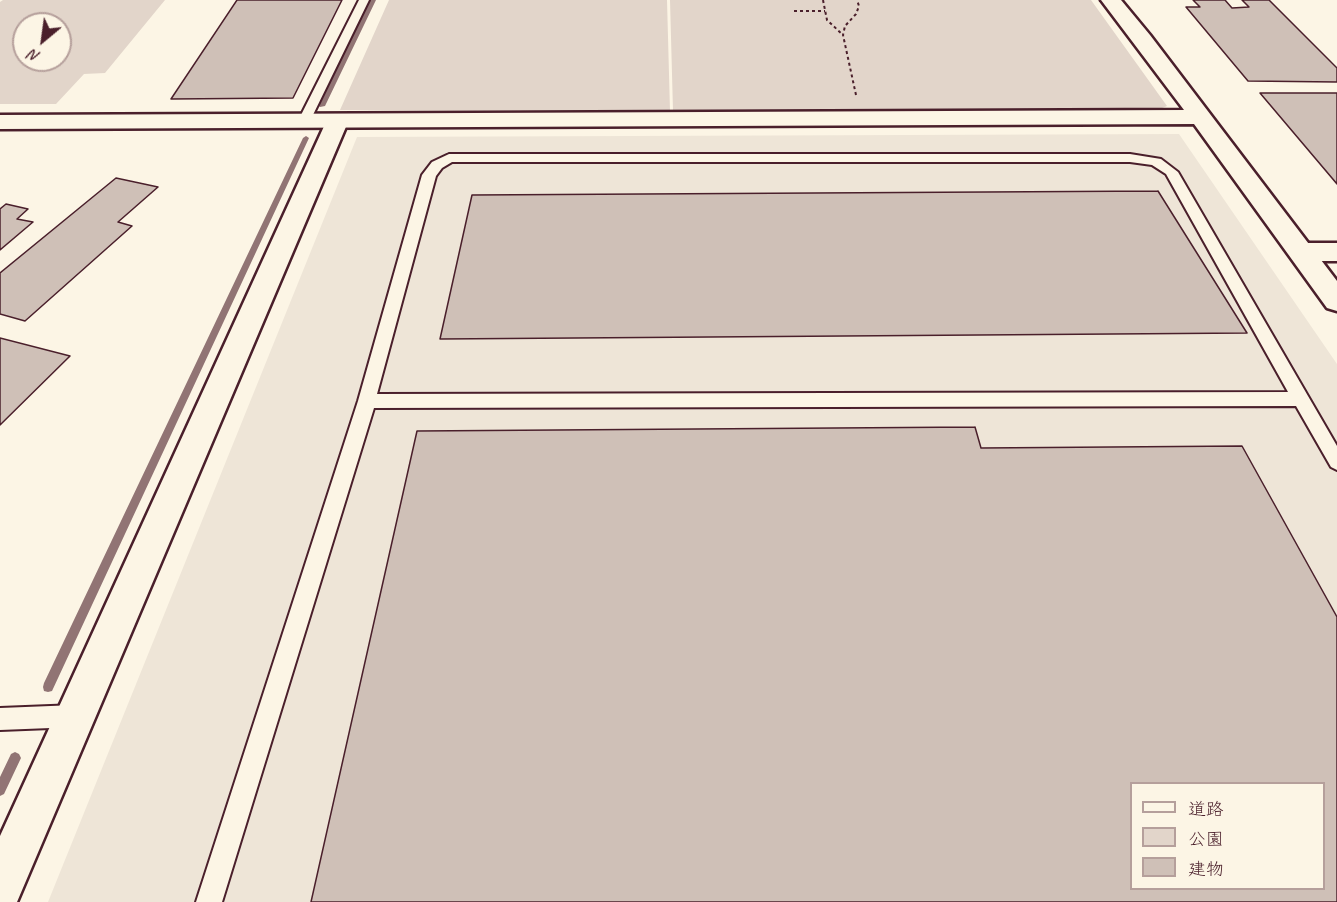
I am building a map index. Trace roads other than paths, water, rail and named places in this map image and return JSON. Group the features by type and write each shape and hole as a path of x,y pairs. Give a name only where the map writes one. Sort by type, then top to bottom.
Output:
{"street":[{"path":"1111,0 1202,117 1337,301"},
{"path":"0,122 1202,117"},
{"path":"0,888 10,840 75,716 338,122"},
{"path":"1301,252 1337,252"}],"lane":[{"path":"304,121 364,0"},
{"path":"209,902 367,401 429,176 437,165 449,158 1130,158 1156,162 1171,172 1337,462"},
{"path":"367,401 1301,399"},
{"path":"0,719 75,716"}],"waterway":[{"path":"322,106 373,0"},
{"path":"48,687 306,138"},
{"path":"0,790 15,758"}]}
